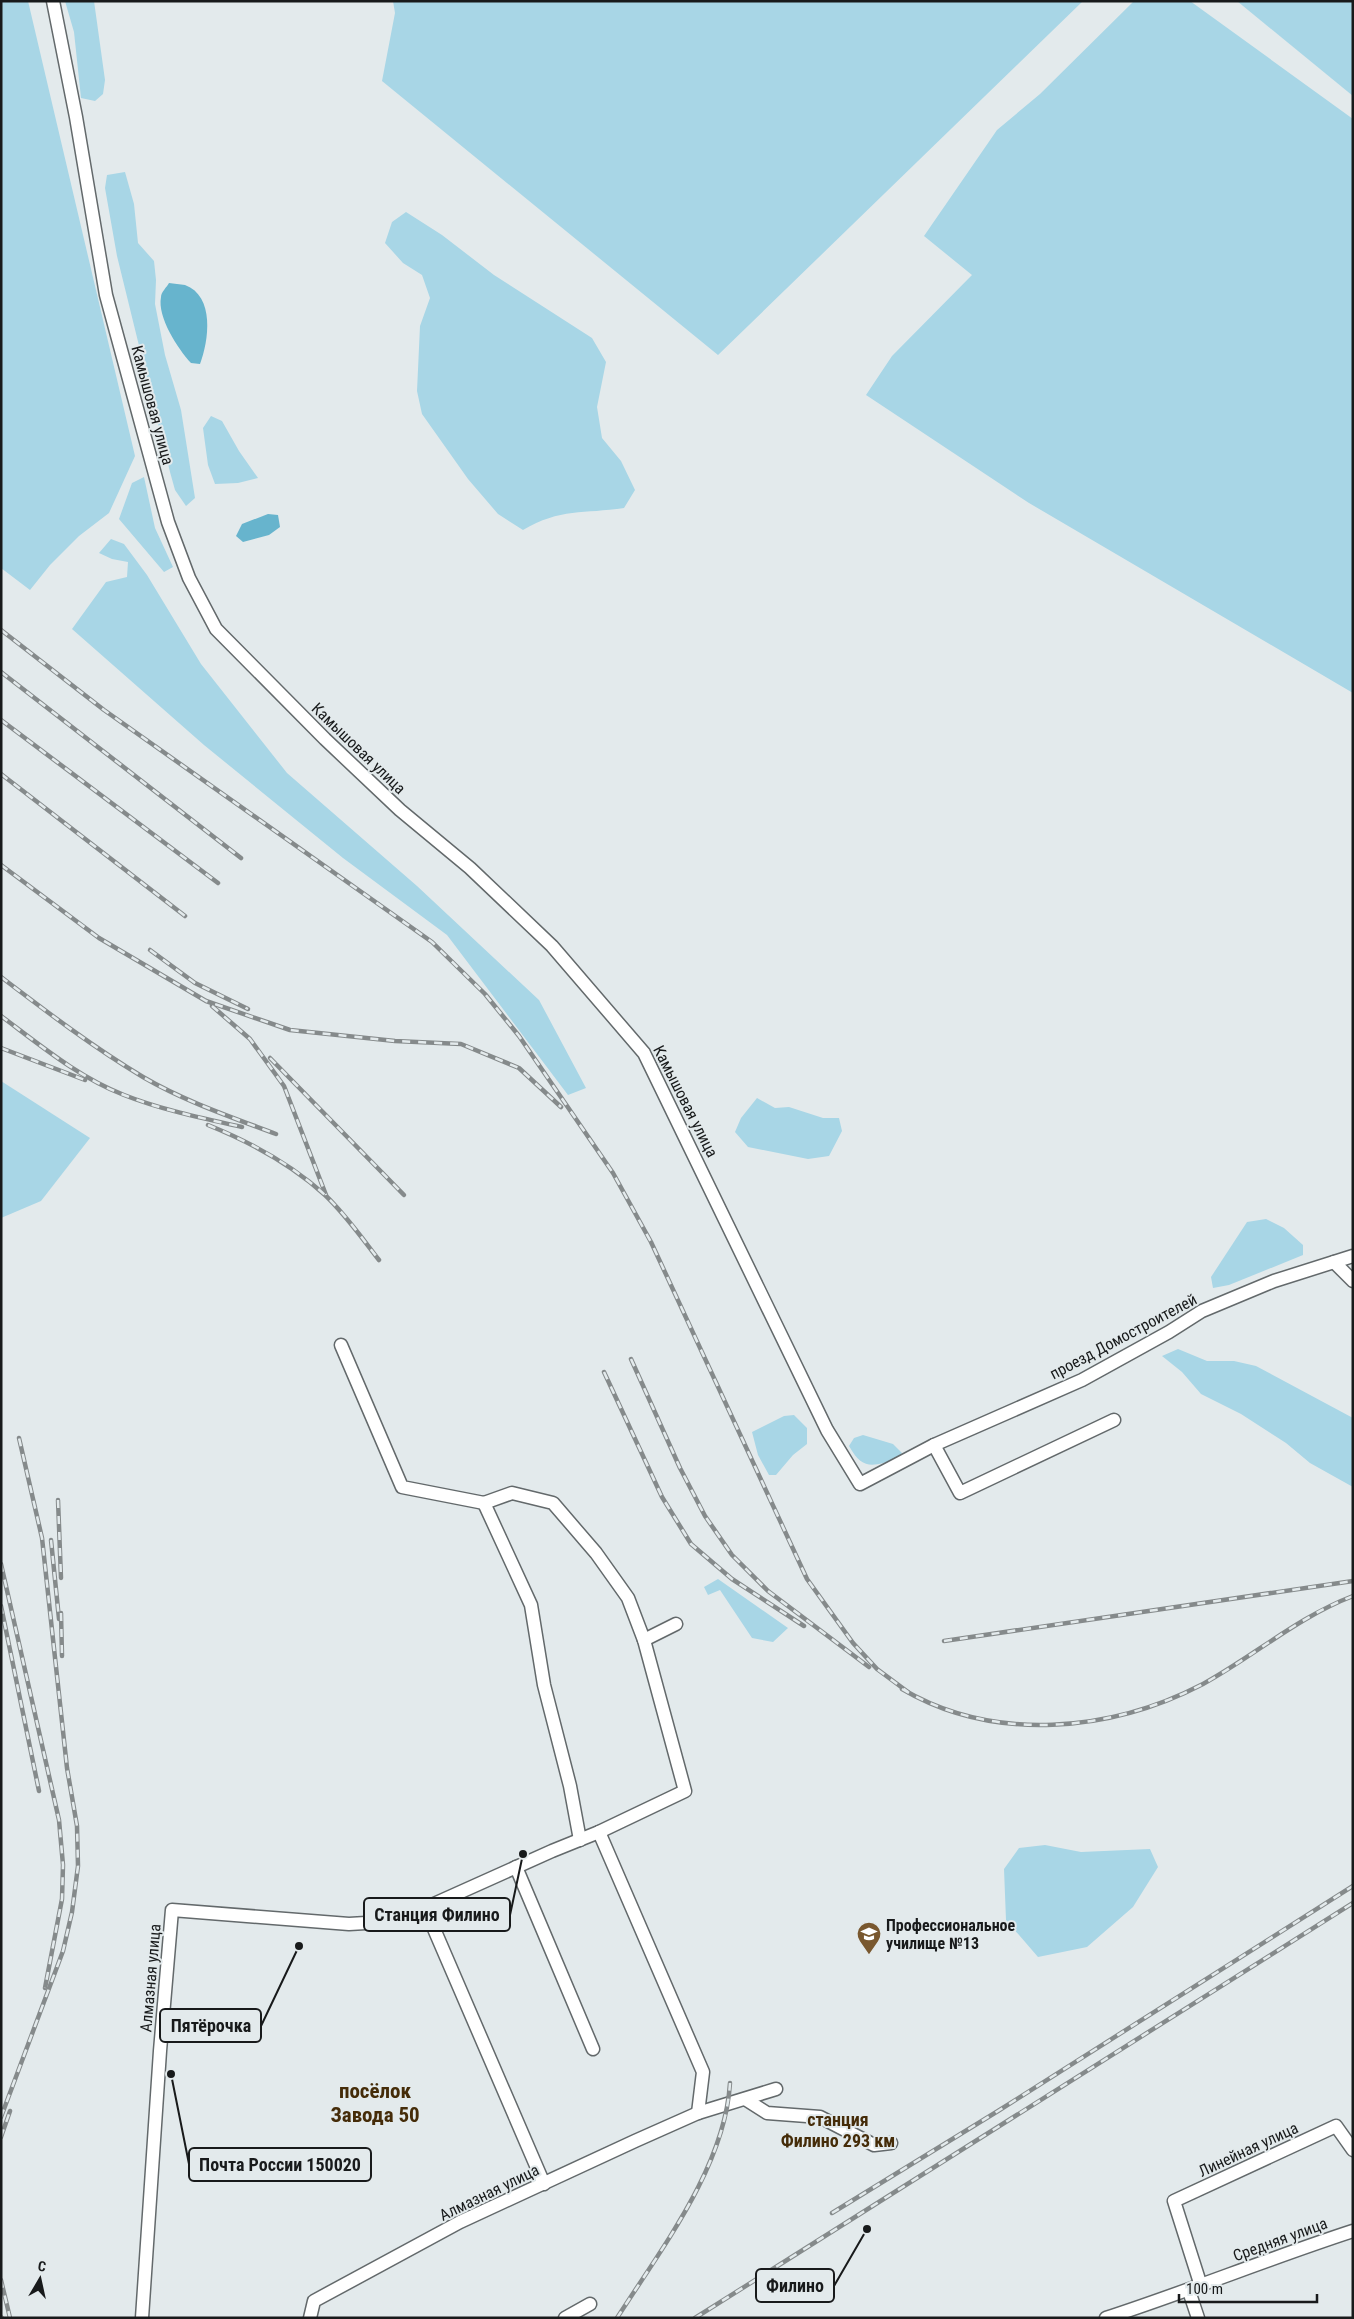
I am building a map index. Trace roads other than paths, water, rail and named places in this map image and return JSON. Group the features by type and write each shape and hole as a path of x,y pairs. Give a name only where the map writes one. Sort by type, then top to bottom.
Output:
{"street":[{"name":"Камышовая улица","path":"53,1 76,117 106,295 168,522 189,578 216,629 325,740 400,810 470,868 552,946 644,1053 827,1430 860,1484"},
{"name":"проезд Домостроителей","path":"860,1484 934,1445 1082,1380 1169,1332 1202,1311 1274,1281 1353,1256"},
{"path":"1334,1262 1353,1281"},
{"path":"341,1345 402,1488 484,1503 512,1493 553,1503 596,1553 628,1598 644,1640 685,1791 599,1832 425,1908 544,2184"},
{"path":"934,1445 960,1493 1114,1420"},
{"path":"484,1503 531,1605 544,1685 570,1786 580,1840"},
{"path":"644,1640 676,1624"},
{"path":"599,1832 703,2072 698,2113"},
{"path":"516,1867 593,2049"},
{"name":"Алмазная улица","path":"142,2318 160,2051 172,1910 361,1924 383,1922 425,1908"},
{"name":"Алмазная улица","path":"310,2318 314,2301 460,2222 698,2113 776,2089"},
{"path":"744,2098 767,2113 820,2117 874,2146 891,2143"},
{"name":"Линейная улица","path":"1195,2288 1174,2201 1336,2126 1353,2150"},
{"name":"Средняя улица","path":"1106,2318 1195,2288 1274,2257 1353,2231"},
{"path":"1195,2288 1198,2318"},
{"path":"565,2318 590,2304"}],"railway":[{"path":"1,630 104,710 432,942 485,994 519,1036 613,1173 651,1242 807,1579 853,1643 877,1669 908,1692"},
{"path":"1,672 241,858"},
{"path":"1,720 218,883"},
{"path":"1,774 185,916"},
{"path":"1,865 99,938 206,1001 290,1030 395,1041 461,1044 519,1068 561,1107"},
{"path":"150,950 195,983 248,1009"},
{"path":"1,977 88,1041 143,1077 191,1101 276,1134"},
{"path":"212,1006 250,1039 284,1086 326,1195"},
{"path":"1,1016 60,1060 107,1088 167,1109 242,1127"},
{"path":"1,1048 85,1080"},
{"path":"270,1058 404,1195"},
{"path":"208,1125 270,1155 312,1184 339,1210 379,1260"},
{"path":"631,1359 680,1468 705,1516 732,1555 768,1591 869,1667"},
{"path":"604,1372 662,1497 691,1544 732,1579 804,1626"},
{"path":"1,2117 63,1951 72,1912 78,1866 77,1826 67,1768 42,1538 19,1438"},
{"path":"58,1500 61,1578"},
{"path":"51,1540 59,1619"},
{"path":"1,1564 59,1820 63,1865 62,1899 45,1988"},
{"path":"944,1641 1353,1581"},
{"path":"902,1689 938,1706 975,1718 1013,1724 1052,1725 1092,1721 1130,1713 1167,1700 1203,1684 1295,1626 1353,1596"},
{"path":"1,1606 39,1791"},
{"path":"61,1613 62,1656"},
{"path":"832,2213 998,2111 1353,1886"},
{"path":"695,2318 1353,1903"},
{"path":"617,2318 671,2235 704,2176 726,2114 730,2083"},
{"path":"1,2137 10,2111"},
{"path":"1,2280 10,2318"}],"place":[{"name":"Станция Филино","path":"523,1854"},
{"name":"Пятёрочка","path":"299,1946"},
{"name":"Профессиональное училище №13","path":"869,1955"},
{"name":"Почта России 150020","path":"171,2074"},
{"name":"Филино","path":"867,2229"}],"district":[{"name":"посёлок Завода 50","path":"375,2103"},
{"name":"станция Филино 293 км","path":"838,2130"}]}
